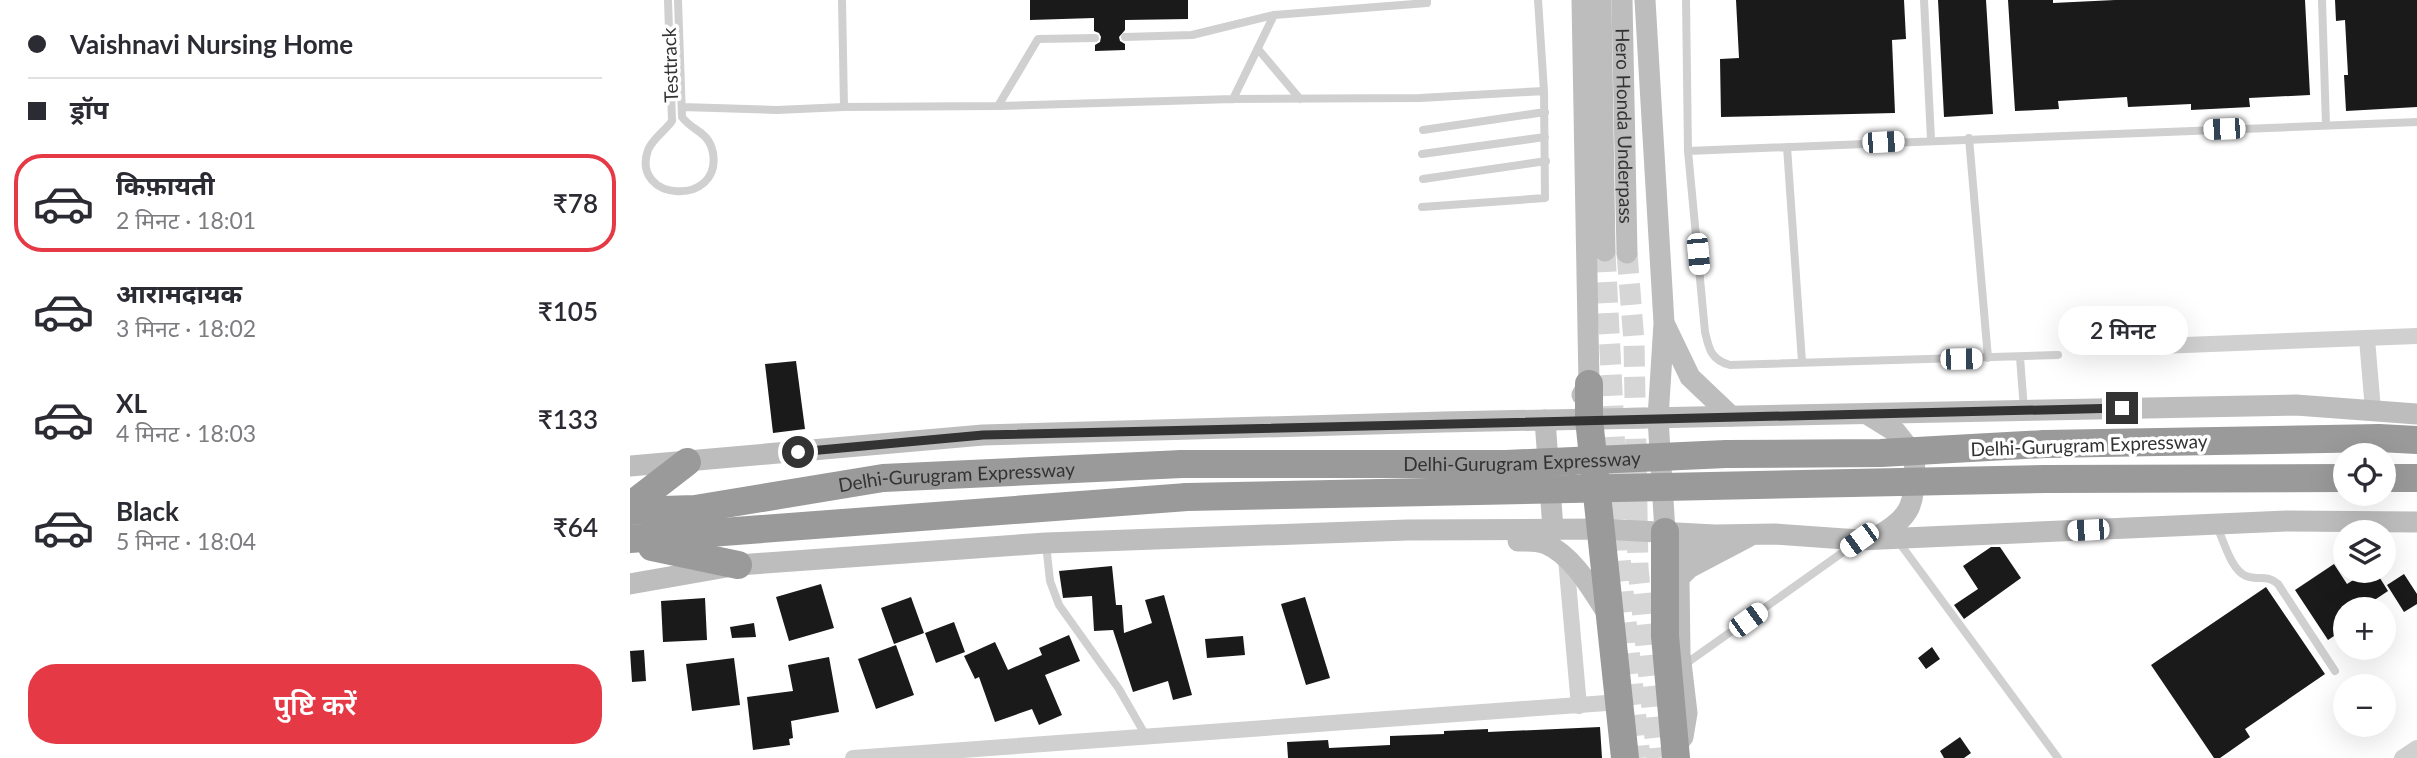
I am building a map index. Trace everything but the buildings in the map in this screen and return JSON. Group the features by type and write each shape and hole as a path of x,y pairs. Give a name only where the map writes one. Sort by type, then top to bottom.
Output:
{"highway":[{"path":"1589,384 1589,419 1625,758"},
{"name":"Delhi-Gurugram Expressway","path":"630,508 695,509 883,478 1182,464 1506,464 1726,454 1881,453 2045,444 2379,438 2417,440"},
{"path":"630,508 687,462"},
{"name":"Delhi-Gurugram Expressway","path":"630,541 1187,497 2046,478 2333,478"},
{"path":"2396,478 2417,478"},
{"path":"630,541 738,565"},
{"path":"1665,546 1667,678 1675,752"}],"main road":[{"path":"1538,421 1573,408 1589,384 1581,0"},
{"name":"Hero Honda Underpass","path":"1601,0 1605,251"},
{"name":"Hero Honda Underpass","path":"1622,0 1627,253"},
{"path":"1645,0 1664,323 1658,418 1665,546"},
{"path":"1664,323 1690,377 1731,416"},
{"path":"630,466 983,435 2296,404 2417,414"},
{"path":"1866,540 1905,518 1911,505 1915,457 1896,432 1867,414"},
{"path":"1538,421 1553,529"},
{"path":"630,584 738,565 1046,543 1434,531 1600,529 1665,546 1714,535 1775,534 1866,540 2286,521 2417,522"},
{"path":"1434,531 1461,541 1534,541 1554,548 1566,559 1612,621"},
{"path":"1675,752 1686,727 1678,603 1679,578 1689,568 1753,534"}],"street":[{"path":"2160,346 2417,336"},
{"path":"2367,339 2373,410"},
{"path":"1566,559 1579,706"},
{"path":"853,758 1620,702"},
{"path":"2402,758 2417,748"}],"lane":[{"name":"Testtrack","path":"668,0 672,121 653,140 648,150 647,167 649,175 660,186 683,193 701,184 712,170 713,153 705,134 684,121 678,0"},
{"path":"842,0 844,107"},
{"path":"1125,37 1192,35 1274,15 1427,3 1427,0"},
{"path":"1422,207 1545,198 1545,112 1538,0"},
{"path":"1686,0 1688,151 1705,332 1711,355 1719,362 1730,365 2057,355"},
{"path":"1924,0 1931,139"},
{"path":"2322,0 2326,125"},
{"path":"1233,99 1274,15"},
{"path":"998,106 1038,39 1095,38"},
{"path":"1258,49 1300,99"},
{"name":"Testtrack","path":"682,107 777,110 998,106 1233,99 1420,98 1544,91"},
{"path":"1423,130 1545,112"},
{"path":"1688,151 1931,139 2417,122"},
{"path":"1422,154 1545,137"},
{"path":"1969,138 1988,358"},
{"path":"1787,147 1802,362"},
{"path":"1423,179 1546,161"},
{"path":"2020,357 2024,411"},
{"path":"2216,524 2240,571 2250,577 2268,577 2278,584 2335,671"},
{"path":"1896,539 2058,758"},
{"path":"1682,667 1866,540"},
{"path":"1046,543 1050,581 1059,605 1119,689 1146,736"}],"tunnel":[{"path":"1605,251 1621,572 1640,758"},
{"path":"1627,253 1634,342 1638,568 1657,758"}],"route":[{"path":"798,452 983,435 2122,408"}]}
